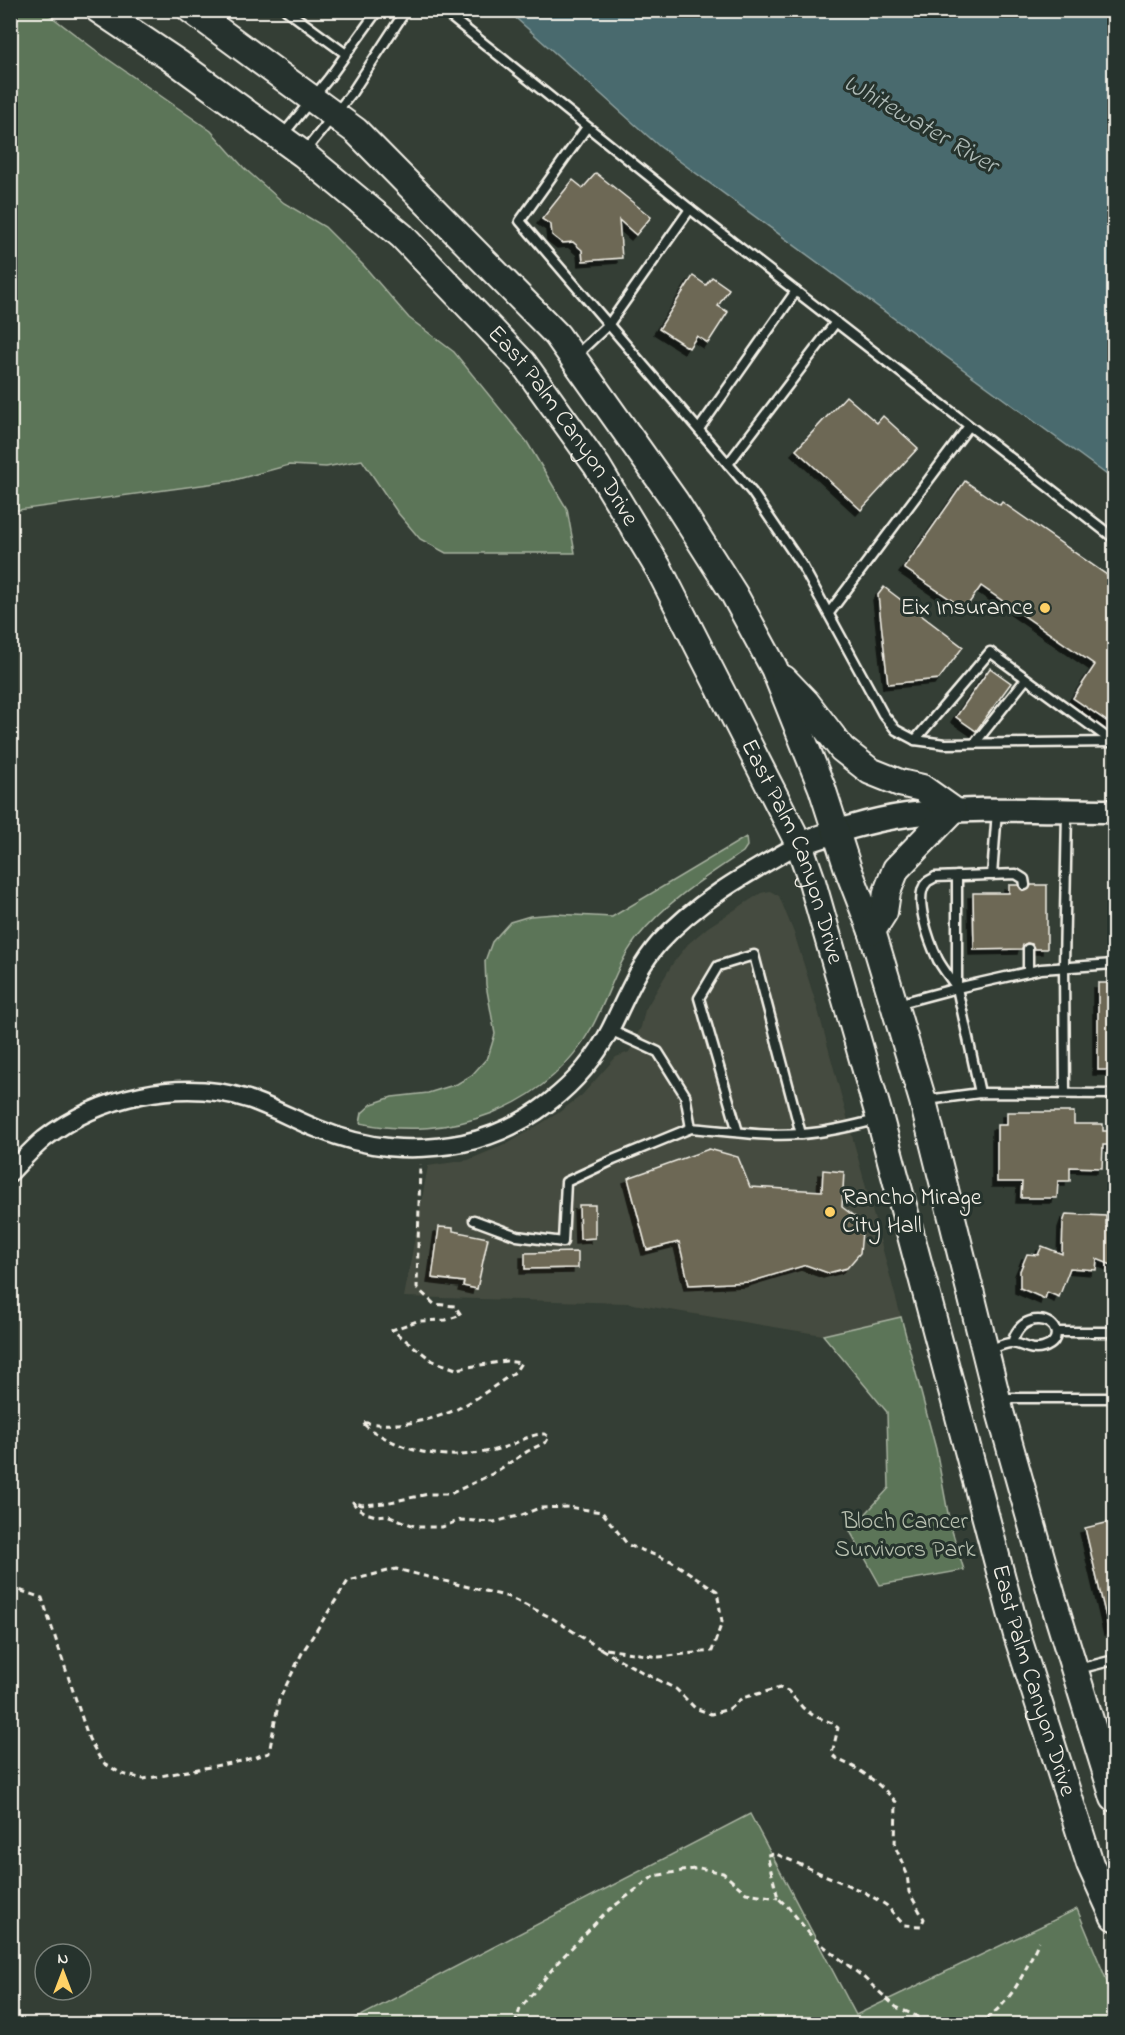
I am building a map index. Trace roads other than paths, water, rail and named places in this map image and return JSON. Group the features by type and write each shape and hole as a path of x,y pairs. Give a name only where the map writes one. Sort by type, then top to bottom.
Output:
{"main road":[{"name":"East Palm Canyon Drive","path":"99,10 281,137 402,237 523,363 597,466 659,569 800,844 822,913 880,1119 1017,1635 1090,1864 1114,1917"},
{"name":"East Palm Canyon Drive","path":"191,10 356,131 557,336 675,501 734,594 774,668 822,788 848,869 872,931 923,1101 997,1398 1114,1798"},
{"path":"774,668 806,702 842,749 870,771 900,783 922,788 952,810"},
{"path":"800,844 837,831 904,816 952,810 1114,811"},
{"path":"872,931 884,912 887,892 896,868 952,810"}],"street":[{"path":"10,1173 44,1140 75,1120 117,1101 170,1091 220,1093 247,1099 346,1140 374,1146 420,1150 475,1140 494,1133 528,1116 564,1090 582,1072 600,1050 642,966 657,945 674,928 694,910 726,888 800,844"}],"lane":[{"path":"286,10 346,54"},
{"path":"281,137 378,10"},
{"path":"303,154 354,90 406,10"},
{"path":"442,10 690,209 1114,538"},
{"path":"587,127 520,221 752,492 803,567 883,714 896,730 915,740 945,744 1114,742"},
{"path":"573,358 609,324 690,209"},
{"path":"699,429 796,291"},
{"path":"728,464 836,322"},
{"path":"829,613 969,426"},
{"path":"915,740 990,652 1114,742"},
{"path":"975,743 1026,679"},
{"path":"992,874 997,810"},
{"path":"1065,1093 1064,966 1067,811"},
{"path":"957,988 939,961 928,932 921,900 926,882 935,877 1016,874 1024,879 1025,885"},
{"path":"957,876 957,988 980,1093"},
{"path":"1028,949 1028,971"},
{"path":"738,1132 699,998 717,966 754,955 801,1134"},
{"path":"894,1005 1028,971 1064,966 1114,964"},
{"path":"610,1030 658,1052 685,1095 691,1128"},
{"path":"923,1101 980,1093 1114,1094"},
{"path":"474,1220 517,1236 563,1242 566,1182 691,1128 801,1134 880,1119"},
{"path":"985,1351 1012,1343 1024,1348 1042,1348 1052,1344 1056,1338 1056,1332 1053,1325 1046,1321 1035,1320 1023,1324 1015,1333 1012,1343"},
{"path":"1056,1332 1114,1332"},
{"path":"997,1398 1114,1398"},
{"path":"1075,1670 1114,1660"}],"water":[{"name":"Whitewater River","path":"508,11 1114,11 1114,480 659,146"}],"place":[{"name":"Eix Insurance","path":"1045,608"},
{"name":"Rancho Mirage City Hall","path":"830,1212"}],"park label":[{"name":"Bloch Cancer Survivors Park","path":"905,1536"}]}
